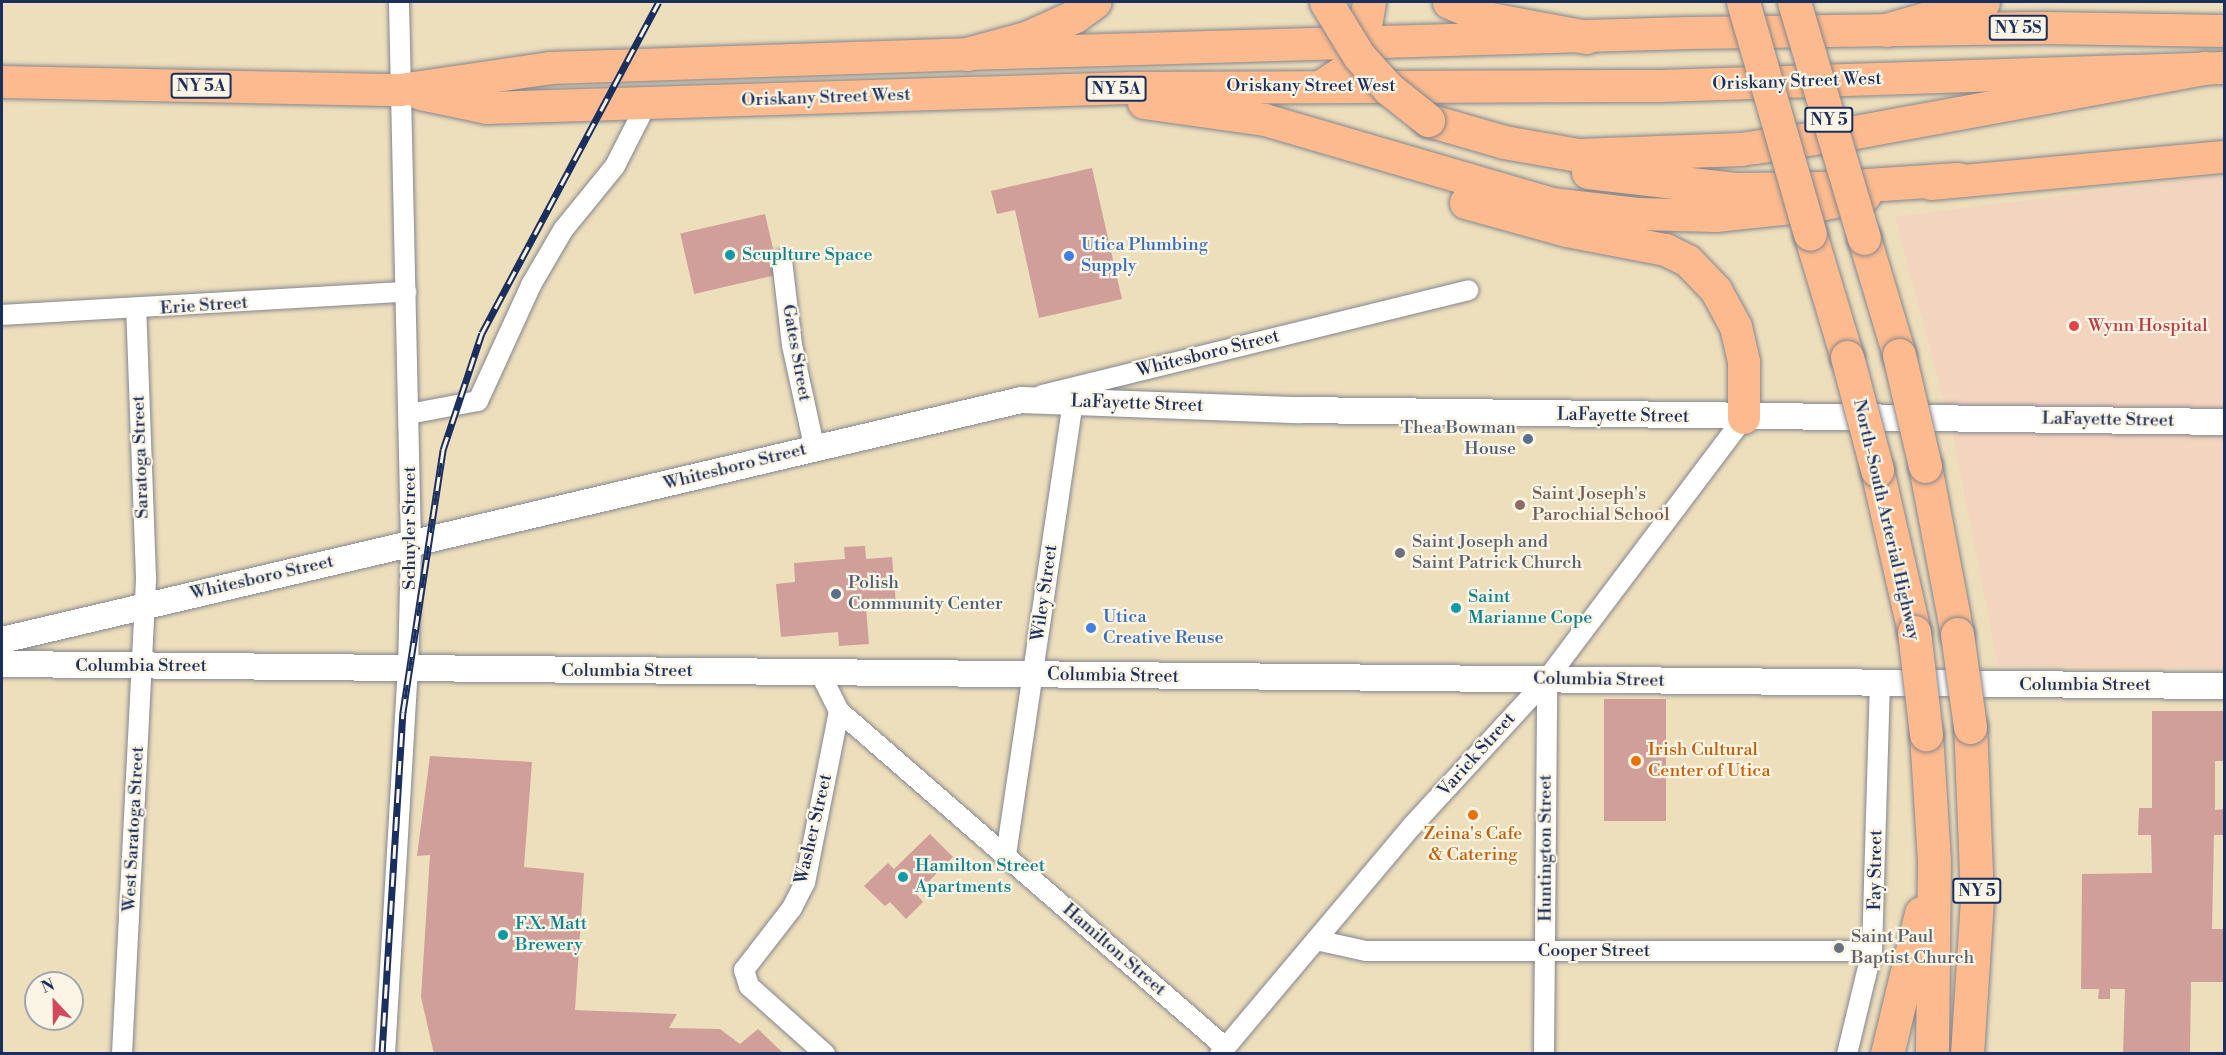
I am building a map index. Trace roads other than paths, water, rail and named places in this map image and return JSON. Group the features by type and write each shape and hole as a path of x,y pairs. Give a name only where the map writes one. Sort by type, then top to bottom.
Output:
{"highway":[{"path":"967,54 1026,38 1076,16 1094,2"},
{"path":"1326,2 1359,56 1389,89 1428,120 1483,149 1612,177 1734,189 1851,187 1958,179"},
{"path":"1323,85 1351,67 1362,43 1369,2"},
{"path":"1449,2 1490,19 1586,37"},
{"name":"North-South Arterial Highway","path":"1743,2 1847,357 1877,470 1914,632 1926,734 1934,861 1932,1053"},
{"name":"NY 5","path":"1794,2 1899,355 1925,466 1957,634 1970,727 1977,898 1967,1053"},
{"path":"1886,30 1983,2"},
{"path":"1428,120 1504,142 1578,155 1741,149 1855,132 2214,68"},
{"path":"1887,1053 1934,861"}],"main road":[{"name":"Oriskany Street West","path":"2,82 400,90 550,68 967,54 1886,30 2224,31"},
{"name":"Oriskany Street West","path":"400,90 487,108 1323,85 1660,86 1834,82 2214,68"},
{"path":"1048,91 1265,120 1552,204 1639,214 1716,216 1820,205 1958,179 2224,157"},
{"path":"1372,151 1410,179 1473,206 1568,231 1666,250 1688,261 1716,290 1736,327 1744,362 1744,418"}],"street":[{"name":"Schuyler Street","path":"385,1053 408,669 411,544 399,2"},
{"path":"409,414 477,401 552,249 615,166 647,103"},
{"name":"Gates Street","path":"782,260 792,345 814,446"},
{"name":"Whitesboro Street","path":"2,640 814,446 1021,400 1468,290"},
{"name":"Erie Street","path":"2,315 136,310 406,292"},
{"name":"Saratoga Street","path":"136,310 145,604"},
{"name":"LaFayette Street","path":"1021,400 1311,411 2224,423"},
{"name":"Wiley Street","path":"1006,855 1073,402"},
{"name":"Varick Street","path":"1222,1050 1412,826 1546,679 1744,418"},
{"name":"West Saratoga Street","path":"122,1053 145,604"},
{"name":"Columbia Street","path":"2,663 2224,686"},
{"name":"Hamilton Street","path":"819,671 829,697 839,711 1006,855 1222,1050"},
{"name":"Huntington Street","path":"1544,1053 1546,679"},
{"name":"Fay Street","path":"1847,1053 1872,951 1880,682"},
{"name":"Washer Street","path":"825,1053 749,986 745,966 792,908 805,883 839,711"},
{"name":"Cooper Street","path":"1316,940 1366,951 1872,951"}],"railway":[{"path":"382,1054 403,712 443,450 482,333 659,2"}],"place":[{"name":"Scuplture Space","path":"730,255"},
{"name":"Utica Plumbing Supply","path":"1069,256"},
{"name":"Wynn Hospital","path":"2074,326"},
{"name":"Thea Bowman House","path":"1528,439"},
{"name":"Saint Joseph's Parochial School","path":"1520,505"},
{"name":"Saint Joseph and Saint Patrick Church","path":"1400,553"},
{"name":"Polish Community Center","path":"836,594"},
{"name":"Saint Marianne Cope","path":"1456,608"},
{"name":"Utica Creative Reuse","path":"1091,628"},
{"name":"Irish Cultural Center of Utica","path":"1636,761"},
{"name":"Zeina's Cafe & Catering","path":"1473,815"},
{"name":"Hamilton Street Apartments","path":"903,877"},
{"name":"F.X. Matt Brewery","path":"503,935"},
{"name":"Saint Paul Baptist Church","path":"1839,948"}]}
